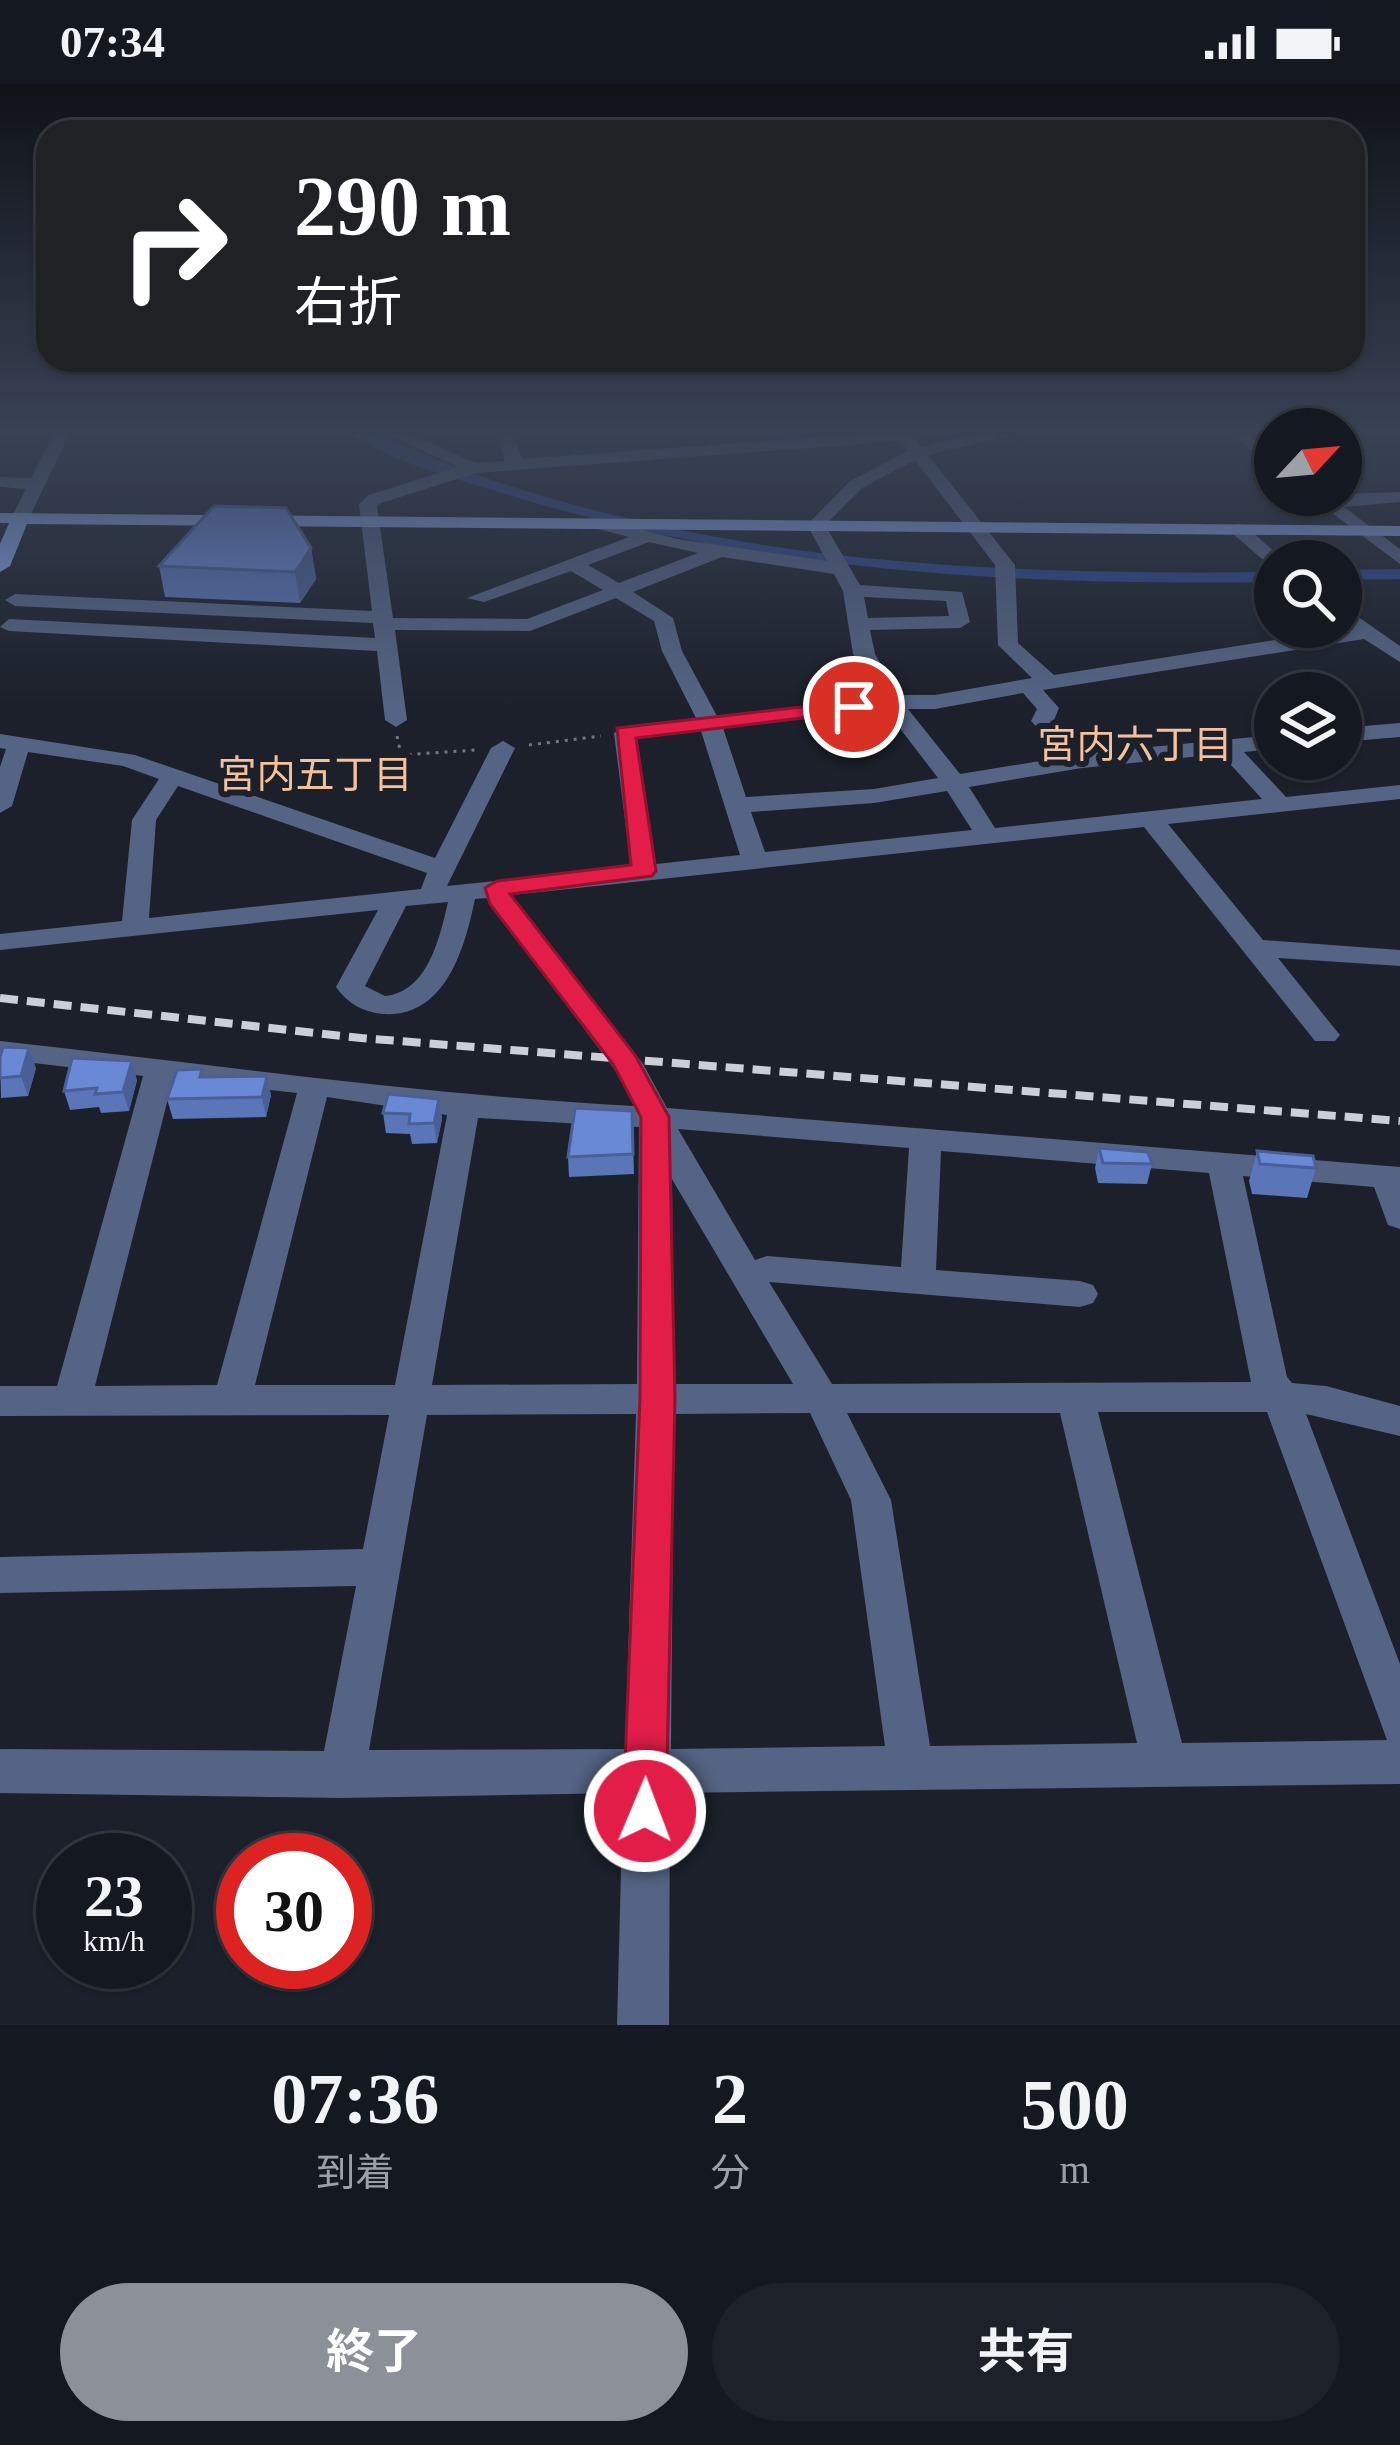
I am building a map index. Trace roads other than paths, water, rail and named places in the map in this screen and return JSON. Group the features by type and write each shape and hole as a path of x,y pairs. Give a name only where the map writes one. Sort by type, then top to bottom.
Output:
{"main road":[{"path":"0,566 9,524"},
{"path":"559,524 1400,531"}],"street":[{"path":"370,524 396,720"},
{"path":"609,524 722,550 836,560"},
{"path":"975,524 1004,574 1008,645 1040,685 1048,708 1042,722 1082,761"},
{"path":"1357,524 1400,558"},
{"path":"816,525 853,591 864,654 891,702 953,781 988,836"},
{"path":"1238,529 1254,542"},
{"path":"477,598 650,536"},
{"path":"4,631 530,625 722,550"},
{"path":"574,564 663,617 672,651 710,724 755,861"},
{"path":"853,591 955,596 960,622 859,624"},
{"path":"7,599 44,598 382,629"},
{"path":"4,631 19,611 7,599"},
{"path":"1362,627 1400,656"},
{"path":"644,871 625,733 891,702 914,705 1368,632"},
{"path":"1362,733 1400,730"},
{"path":"0,806 9,742 127,760 174,774 464,891 1400,792"},
{"path":"739,806 874,796 1082,761 1254,744"},
{"path":"1227,746 1281,806"},
{"path":"0,942 397,898 435,882 503,748"},
{"path":"135,928 144,820 174,774"},
{"path":"1151,819 1325,1035"},
{"path":"497,888 499,899 625,1061 820,1396 871,1500 910,1769"},
{"path":"397,898 350,987 362,1000 379,1005 403,1004 431,987 464,891"},
{"path":"1252,948 1400,958"},
{"path":"0,1050 161,1066 464,1107 655,1117 1394,1177 1400,1217"},
{"path":"72,1401 161,1066"},
{"path":"232,1400 315,1085"},
{"path":"343,1776 464,1107"},
{"path":"643,2025 645,1768 658,1398 655,1117"},
{"path":"918,1279 925,1141"},
{"path":"1224,1165 1269,1381 1281,1396 1400,1724"},
{"path":"747,1276 767,1269 1079,1294"},
{"path":"0,1401 1281,1396 1326,1401 1400,1421"},
{"path":"1076,1400 1166,1765"},
{"path":"0,1574 380,1567"},
{"path":"0,1772 343,1776 645,1768 1400,1762"}],"waterway":[{"path":"634,524 806,556 923,569 1158,579 1254,577"},
{"path":"1362,575 1400,574"}],"railway":[{"path":"0,998 361,1038 1400,1121"}],"district":[{"name":"宮内六丁目","path":"1135,744"},
{"name":"宮内五丁目","path":"315,774"}]}
